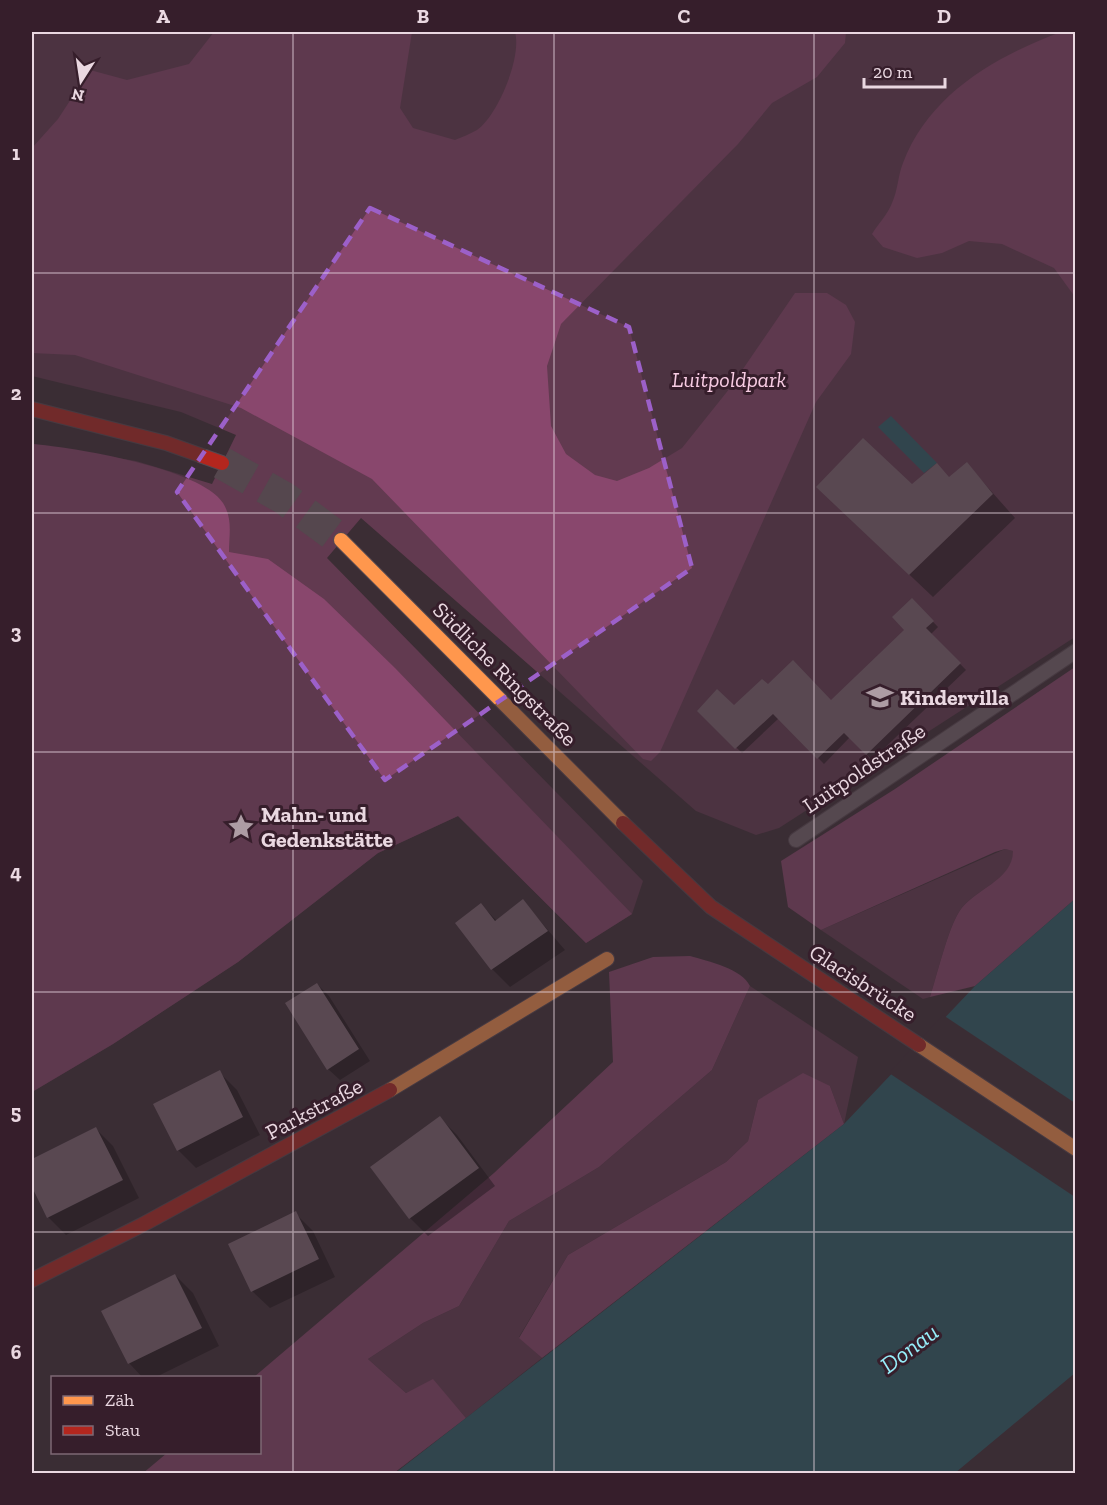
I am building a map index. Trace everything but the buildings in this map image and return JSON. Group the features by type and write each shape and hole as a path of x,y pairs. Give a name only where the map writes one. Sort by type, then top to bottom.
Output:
{"main road":[{"path":"32,410 166,442 222,463"},
{"path":"32,418 76,421"},
{"name":"Südliche Ringstraße","path":"341,540 639,839"},
{"name":"Glacisbrücke","path":"639,839 711,907 1076,1149"},
{"name":"Parkstraße","path":"32,1280 152,1220 378,1098 607,959"}],"lane":[{"name":"Luitpoldstraße","path":"796,840 1076,651"}],"highlighted area":[{"path":"370,208 629,327 692,568 385,780 177,492"}],"green space":[{"name":"Luitpoldpark","path":"32,32 1075,32 1075,637 779,828 756,835 696,811 361,518 327,558 643,881 632,914 586,943 458,816 378,853 238,962 113,1044 32,1092 32,444 136,461 212,484 236,435 181,412 32,376"},
{"path":"1005,849 1014,851 1007,870 965,904 959,912 947,941 930,997 923,999 821,930"},
{"path":"750,986 858,1057 844,1124 830,1086 758,1100 748,1141 726,1162 568,1255 519,1337 542,1358 466,1418 433,1380 406,1393 368,1359 423,1323 459,1306 509,1221 599,1167 712,1070"}],"shaded area":[{"path":"214,32 412,32 400,108 413,128 455,140 477,130 493,112 512,70 515,56 515,32 846,32 845,43 817,77 772,103 738,144 561,324 547,366 551,426 566,454 595,475 617,481 649,468 682,448 730,388 795,293 827,293 846,305 855,322 851,354 816,402 660,752 651,761 643,759 372,479 241,408 75,355 32,353 32,148 58,119 90,70 127,80 189,64"},
{"path":"1061,32 1075,32 1075,297 1054,268 1002,244 969,241 942,253 917,258 883,247 872,234 890,207 903,163 930,117 947,98 989,66"},
{"path":"32,444 134,462 190,479 210,491 223,503 228,515 229,552 268,559 324,599 395,668 632,914 586,943 458,816 378,853 238,962 113,1044 32,1092"},
{"path":"1075,667 1075,899 975,986 930,997 947,941 959,912 973,897 1007,870 1013,851 1005,849 995,852 821,930 788,907 781,861 895,789"},
{"path":"690,956 715,963 740,975 750,986 712,1070 599,1167 509,1221 459,1306 423,1323 368,1359 406,1393 433,1379 466,1418 394,1473 142,1474 166,1454 261,1454 261,1376 255,1376 494,1173 613,1062 609,972 653,957"},
{"path":"803,1073 830,1086 844,1124 542,1358 519,1338 568,1255 726,1162 748,1141 758,1100"}],"water":[{"path":"891,416 937,463 924,473 878,427"},
{"name":"Donau","path":"1075,899 1075,1373 955,1473 394,1474 844,1124 975,986"}],"pier":[{"path":"943,1015 1075,1103 1075,1197 889,1073"}],"tunnel":[{"path":"222,463 284,498 341,540"}],"traffic: slow":[{"path":"341,540 623,823"},
{"path":"390,1090 607,959"},
{"path":"919,1045 1076,1149"}],"traffic: jam":[{"path":"32,409 166,443 222,463"},
{"path":"623,823 711,907 919,1045"},
{"path":"32,1280 142,1225 390,1090"}],"place":[{"name":"Kindervilla","path":"880,697"},
{"name":"Mahn- und Gedenkstätte","path":"241,827"}]}
